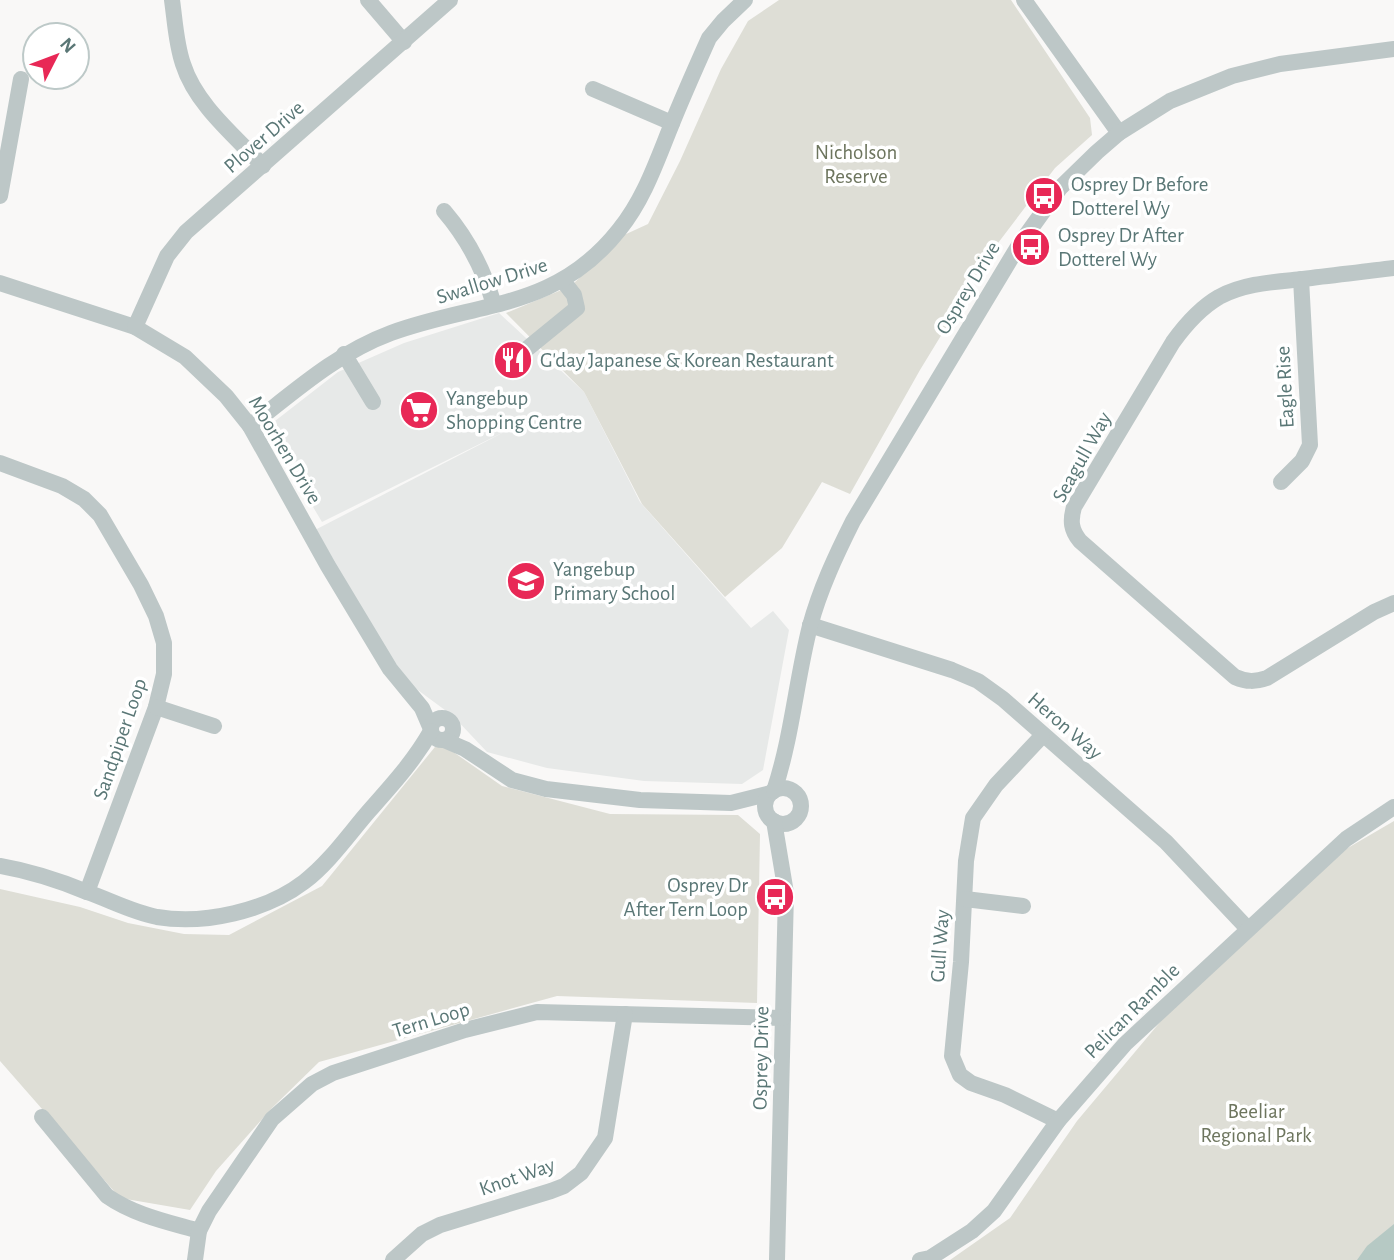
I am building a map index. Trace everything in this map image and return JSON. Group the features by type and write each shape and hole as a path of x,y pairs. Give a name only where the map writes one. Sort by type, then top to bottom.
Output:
{"street":[{"path":"172,0 182,63 189,80 199,97 262,166"},
{"path":"368,0 404,41"},
{"name":"Plover Drive","path":"135,327 167,257 186,232 450,0"},
{"name":"Swallow Drive","path":"250,426 344,354 392,332 525,297 563,281 598,254 635,210 709,38 745,0"},
{"path":"1024,0 1119,133"},
{"name":"Osprey Drive","path":"772,792 785,758 810,625 823,585 853,521 1018,245 1060,188 1119,133 1170,101 1232,76 1280,64 1394,48"},
{"path":"0,196 21,79"},
{"path":"593,89 672,123"},
{"path":"444,211 469,244 486,278 494,305"},
{"name":"Seagull Way","path":"1394,268 1239,289 1220,297 1187,323 1155,370 1074,507 1072,526 1080,541 1235,677 1245,681 1256,682 1268,678 1374,612 1394,603"},
{"name":"Eagle Rise","path":"1281,482 1302,461 1310,444 1301,279"},
{"path":"528,348 577,308 574,295 563,281"},
{"name":"Moorhen Drive","path":"0,283 135,327 185,357 205,374 240,410 328,566 403,686 440,732 499,773 528,786 579,795 640,800 731,803 772,792"},
{"path":"344,354 373,402"},
{"name":"Sandpiper Loop","path":"0,463 62,486 84,499 100,515 141,585 161,628 164,674 156,707 87,892"},
{"name":"Heron Way","path":"810,625 952,670 978,681 1003,699 1166,842 1248,929"},
{"path":"156,707 214,726"},
{"path":"0,866 87,892 133,911 180,920 227,915 265,903 304,882 440,732"},
{"name":"Gull Way","path":"1042,736 996,785 973,818 969,835 952,1044 953,1063 960,1075 971,1083 1005,1095 1058,1121"},
{"name":"Osprey Drive","path":"785,758 794,792"},
{"path":"784,788 794,792 801,806 795,820 785,824 771,819 766,804 772,792 784,788"},
{"name":"Moorhen Drive","path":"731,803 771,819"},
{"name":"Pelican Ramble","path":"927,1259 972,1231 993,1211 1058,1121 1125,1044 1346,839 1394,807"},
{"name":"Osprey Drive","path":"771,819 782,858 786,893 777,1260"},
{"name":"Osprey Drive","path":"782,858 795,820"},
{"path":"965,899 1023,906"},
{"name":"Tern Loop","path":"195,1260 199,1231 209,1211 272,1119 298,1095 323,1079 465,1030 537,1012 783,1018"},
{"name":"Knot Way","path":"404,1256 422,1234 440,1225 551,1191 564,1186 581,1173 605,1138 625,1014"},
{"path":"42,1117 113,1200 133,1211 199,1231"}],"shaded area":[{"name":"Yangebup Primary School","path":"499,313 584,392 640,502 751,628 773,611 789,630 763,770 742,784 644,781 547,768 487,752 453,716 411,685 380,646 313,531 512,428 322,522 266,428 338,372 404,343"},
{"path":"1394,1224 1394,1260 1357,1260 1367,1246"}],"green space":[{"name":"Nicholson Reserve","path":"779,0 1011,0 1090,118 1092,135 1055,168 995,247 920,370 850,494 822,482 782,548 725,597 642,504 584,392 506,313 571,286 624,235 648,224 680,161 721,69 748,21"},
{"path":"439,742 502,786 610,814 738,815 760,834 757,1003 557,996 319,1062 273,1107 216,1171 190,1210 120,1198 0,1061 0,889 80,907 128,923 184,934 229,935 322,886"},
{"name":"Beeliar Regional Park","path":"1394,821 1394,1260 950,1260 1010,1218 1077,1121 1166,1015 1346,849"}],"place":[{"name":"Osprey Dr Before Dotterel Wy","path":"1044,196"},
{"name":"Osprey Dr After Dotterel Wy","path":"1031,247"},
{"name":"G'day Japanese & Korean Restaurant","path":"513,360"},
{"name":"Yangebup Shopping Centre","path":"419,410"},
{"name":"Yangebup Primary School","path":"526,581"},
{"name":"Osprey Dr After Tern Loop","path":"775,897"}]}
